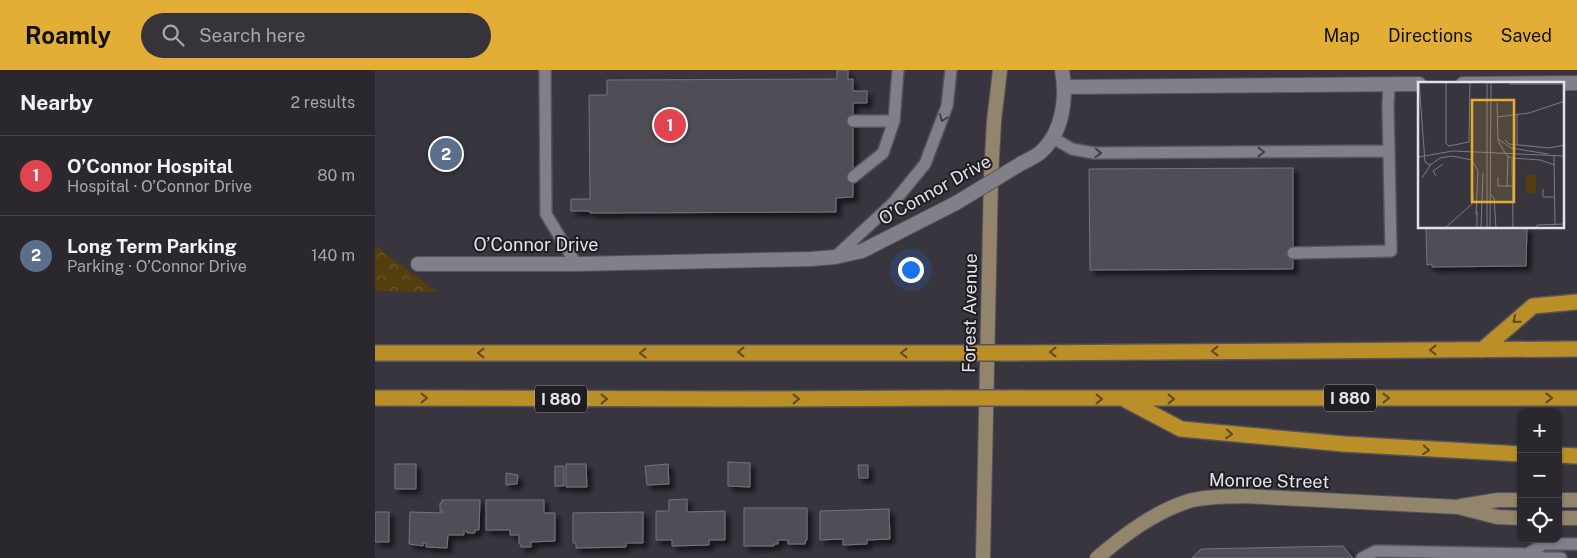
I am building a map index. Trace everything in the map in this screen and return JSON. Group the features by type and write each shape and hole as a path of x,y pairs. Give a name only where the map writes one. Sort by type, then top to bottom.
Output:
{"highway":[{"path":"1482,350 1533,306 1577,302"},
{"path":"375,353 1016,353 1577,349"},
{"name":"I 880","path":"375,398 1577,398"},
{"path":"1122,399 1181,429 1344,444 1517,454"},
{"path":"1562,455 1577,456"}],"main road":[{"name":"Forest Avenue","path":"983,558 991,176 994,121 1000,70"},
{"name":"Monroe Street","path":"1097,558 1116,541 1166,510 1190,501 1214,497 1243,496 1458,507 1497,517 1517,518"},
{"name":"Monroe Street","path":"1458,507 1498,500 1517,500"},
{"path":"1562,500 1577,500"},
{"path":"1562,518 1577,518"}],"street":[{"name":"O’Connor Drive","path":"418,264 576,264 811,259 835,257 862,251 957,202 1041,153 1053,138 1063,112 1065,87 1062,70"},
{"path":"1065,87 1418,84"}],"lane":[{"path":"545,70 545,214 576,264"},
{"path":"853,177 883,153 895,121 898,70"},
{"path":"835,257 893,203 925,164 947,106 951,70"},
{"path":"1293,253 1391,251 1389,84"},
{"path":"853,121 895,121"},
{"path":"1053,138 1072,149 1094,153 1389,151"},
{"path":"1527,554 1544,544 1577,544"},
{"path":"1362,558 1375,551 1527,554 1545,558 1561,558"}],"green space":[{"path":"375,245 437,292 375,291"}],"building":[{"path":"837,70 848,70 848,79 853,79 853,91 867,91 867,103 853,103 853,197 836,198 836,212 590,213 590,211 571,211 571,199 590,199 589,95 607,95 607,80 837,79"},
{"path":"1293,168 1293,269 1090,270 1089,169"},
{"path":"1426,229 1527,229 1526,266 1432,267 1432,264 1427,265"},
{"path":"728,462 750,463 750,487 728,486"},
{"path":"395,464 416,464 416,489 395,489"},
{"path":"566,464 586,464 587,487 566,487"},
{"path":"668,464 669,484 647,485 645,466"},
{"path":"858,465 868,465 868,478 859,478"},
{"path":"555,466 564,466 564,486 555,486"},
{"path":"506,473 518,475 517,484 506,485"},
{"path":"687,499 687,512 725,511 725,540 709,540 709,545 672,546 672,540 656,540 656,511 669,511 669,500"},
{"path":"442,500 480,500 479,530 475,530 475,533 464,531 464,535 448,535 447,548 426,547 426,543 423,543 423,546 409,544 410,512 443,513 443,511 440,511"},
{"path":"486,500 544,500 544,513 555,513 555,541 531,542 531,547 521,547 519,535 510,535 510,530 486,530"},
{"path":"744,508 807,508 807,540 805,544 788,544 788,540 778,540 778,544 774,544 774,546 744,546"},
{"path":"889,509 890,539 867,540 867,544 843,545 843,539 820,540 820,511"},
{"path":"375,512 389,512 389,542 375,542"},
{"path":"643,512 643,543 626,543 626,547 576,548 576,543 573,543 573,513"},
{"path":"1343,546 1353,558 1192,558 1201,549"}],"place":[{"name":"O’Connor Hospital","path":"670,125"},
{"name":"Long Term Parking","path":"446,154"}]}
